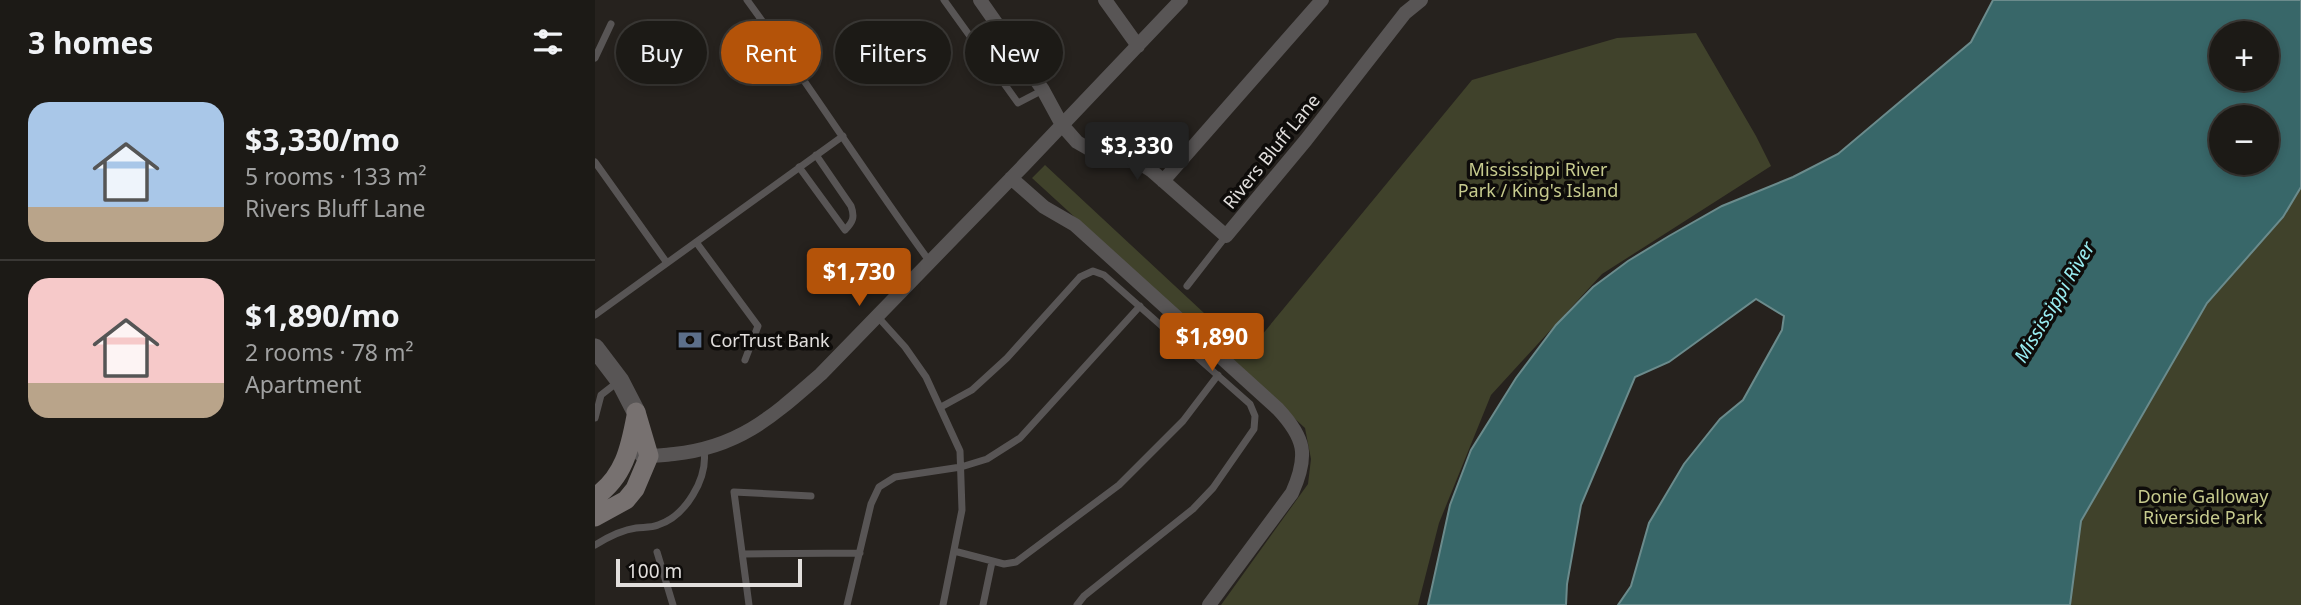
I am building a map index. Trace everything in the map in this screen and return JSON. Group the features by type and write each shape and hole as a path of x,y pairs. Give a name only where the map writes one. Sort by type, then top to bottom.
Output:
{"main road":[{"path":"595,497 605,490 629,452 636,412"},
{"path":"595,517 626,500 635,489 649,456 636,412"}],"street":[{"name":"Rivers Bluff Lane","path":"980,0 1043,90 1062,125 1077,142 1091,150 1129,156 1163,181 1226,236 1405,13 1422,0"},
{"path":"1105,0 1138,46"},
{"path":"629,452 649,456 704,450 743,436 781,408 821,374 1181,0"},
{"path":"1163,181 1322,0"},
{"path":"1011,178 1044,207 1075,225 1278,409 1295,427 1302,442 1301,474 1292,493 1209,605"},
{"path":"595,348 620,381 636,412"}],"lane":[{"path":"747,0 843,136 882,197 930,262"},
{"path":"944,0 1018,103 1043,90"},
{"path":"595,58 611,23"},
{"path":"595,315 843,136"},
{"path":"799,167 845,230 853,222 851,205 816,155"},
{"path":"595,162 667,263"},
{"path":"1187,286 1226,236"},
{"path":"696,242 758,327 745,360"},
{"path":"941,407 972,390 1007,358 1080,277 1093,271 1104,275 1250,404 1255,416 1254,429 1213,488 1193,509 1084,596 1077,605"},
{"path":"847,605 871,504 879,487 895,477 961,467 988,459 1020,438 1140,306"},
{"path":"877,315 926,377 960,450 962,510 943,605"},
{"path":"954,551 992,562 1016,562 1119,485 1183,421 1218,375"},
{"path":"595,418 601,395 620,381"},
{"path":"595,545 619,532 666,522 694,494 706,464 704,450"},
{"path":"749,605 734,492 811,496"},
{"path":"657,552 673,605"},
{"path":"743,554 860,553"},
{"path":"983,605 992,562"}],"green space":[{"name":"Mississippi River Park / King's Island","path":"1696,33 1771,166 1602,274 1491,395 1439,523 1418,605 1221,605 1308,484 1311,459 1305,428 1032,178 1045,165 1247,353 1472,80 1617,38"},
{"name":"Donie Galloway Riverside Park","path":"2301,187 2301,605 2070,605 2081,521 2207,303 2283,217"}],"water":[{"name":"Mississippi River","path":"1993,0 2301,0 2301,187 2283,217 2207,303 2081,521 2070,605 1618,605 1631,586 1649,523 1684,464 1720,419 1743,400 1782,330 1784,316 1756,299 1669,362 1635,377 1581,505 1567,584 1566,605 1428,605 1450,505 1471,450 1516,378 1556,325 1593,287 1669,236 1722,206 1793,177 1838,154 1971,42"}],"place":[{"name":"CorTrust Bank","path":"690,340"}]}
